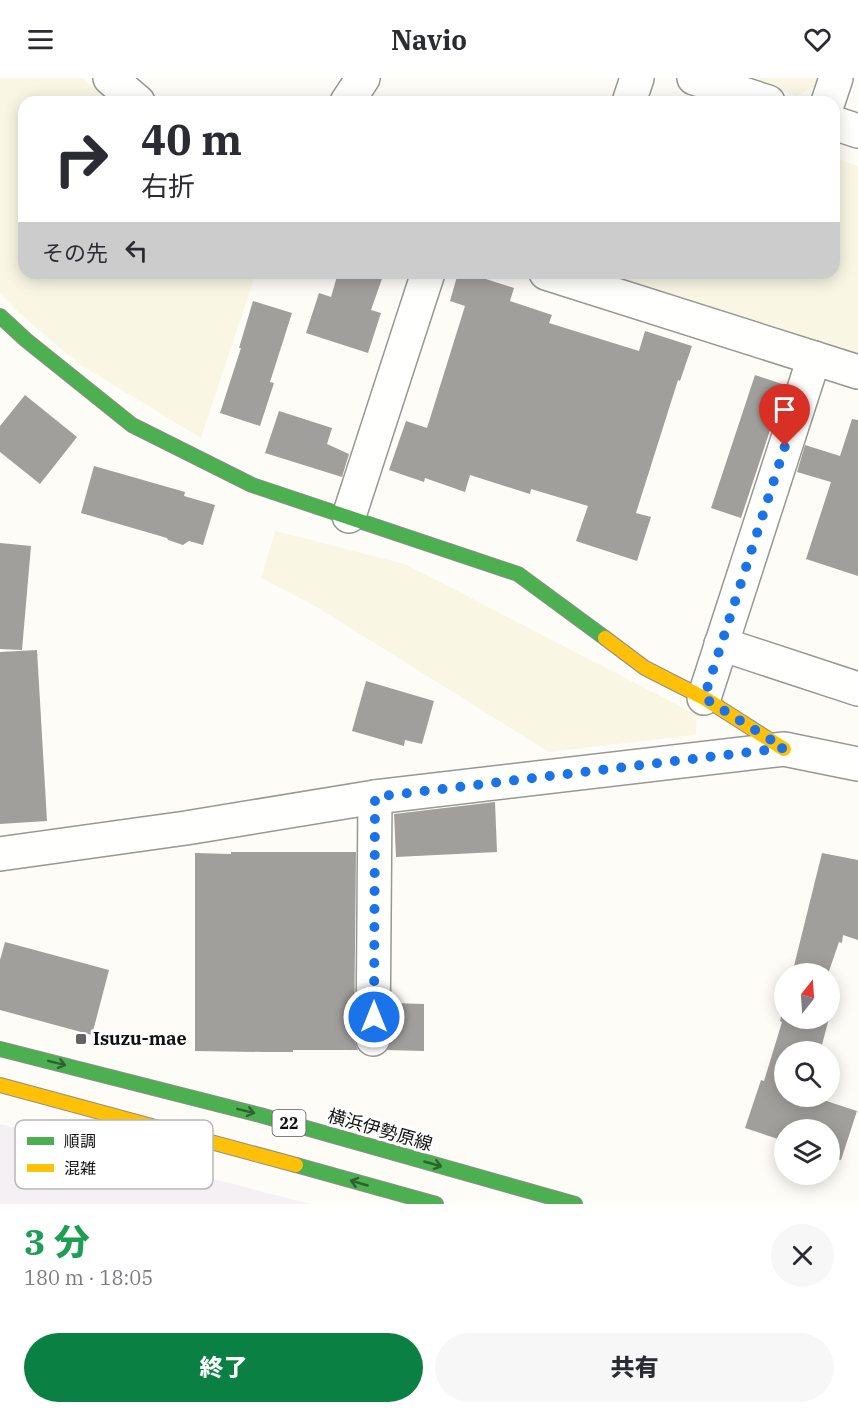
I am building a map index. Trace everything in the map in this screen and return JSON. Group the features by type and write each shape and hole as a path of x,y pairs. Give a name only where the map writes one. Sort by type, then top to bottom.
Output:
{"main road":[{"path":"0,316 26,340 132,425 252,485 518,574 645,668 704,698 784,748"},
{"name":"横浜伊勢原線","path":"0,1049 260,1115 575,1204"},
{"name":"22","path":"0,1085 130,1120"},
{"name":"22","path":"213,1142 436,1204"}],"street":[{"path":"110,78 131,96"},
{"path":"351,96 363,78"},
{"path":"631,96 637,78"},
{"path":"694,78 750,96"},
{"path":"830,96 836,78"},
{"path":"840,125 858,131"},
{"path":"349,516 426,279"},
{"path":"574,279 858,372"},
{"path":"704,698 814,358"},
{"path":"721,644 858,689"},
{"path":"0,854 186,828 375,797 784,748 858,764"},
{"path":"373,1039 375,797"}],"shaded area":[{"path":"0,78 82,78 102,96 18,96 18,279 254,279 201,438 79,364 18,312 0,293"},
{"path":"744,78 819,78 816,86 797,96"},
{"path":"840,160 858,166 858,358 605,279 840,279"},
{"path":"275,531 405,564 697,715 696,735 549,752 315,606 261,578"},
{"path":"0,1124 15,1128 15,1189 213,1189 213,1179 310,1204 0,1204"}],"building":[{"path":"336,279 382,279 371,310 381,313 368,353 306,333 319,293 331,297"},
{"path":"456,279 486,279 514,288 510,301 552,315 549,323 639,351 645,331 692,346 680,381 678,380 636,513 651,517 637,561 576,541 588,506 531,489 530,494 470,475 465,492 425,478 424,482 389,470 406,421 427,428 465,306 450,301"},
{"path":"253,301 292,313 270,382 274,383 260,426 220,413"},
{"path":"755,375 785,385 741,518 711,508"},
{"path":"25,395 77,437 40,484 0,452 0,426"},
{"path":"279,411 332,428 327,444 349,454 342,477 265,453"},
{"path":"852,419 858,420 858,576 806,559 831,482 797,472 805,445 840,456"},
{"path":"94,466 185,492 184,496 215,505 203,545 189,541 183,545 167,538 81,513"},
{"path":"0,543 31,546 22,650 0,649"},
{"path":"37,650 47,821 0,824 0,652"},
{"path":"366,681 434,701 422,744 405,740 404,746 352,731"},
{"path":"495,802 497,852 396,857 394,814"},
{"path":"231,852 356,852 354,1039 358,1050 195,1051 195,853 231,854"},
{"path":"822,853 858,860 858,940 843,935 842,943 839,942 832,963 795,963"},
{"path":"5,942 109,970 92,1035 0,1010 0,960"},
{"path":"392,1003 424,1004 424,1051 387,1050 392,1039"},
{"path":"780,1029 826,1029 823,1041 776,1041"},
{"path":"774,1048 774,1107 840,1105 857,1111 841,1160 840,1119 774,1119 774,1138 745,1128 761,1080 764,1081"}],"traffic: fast":[{"path":"0,316 26,340 132,425 252,485 518,574 605,638"},
{"path":"0,1049 260,1115 575,1204"},
{"path":"296,1165 436,1204"}],"traffic: slow":[{"path":"605,638 645,668 704,698 784,749"},
{"path":"0,1085 130,1120"},
{"path":"213,1143 296,1165"}],"place":[{"name":"Isuzu-mae","path":"81,1039"}],"route":[{"path":"374,1017 375,797 784,748 704,698 785,446"}]}
